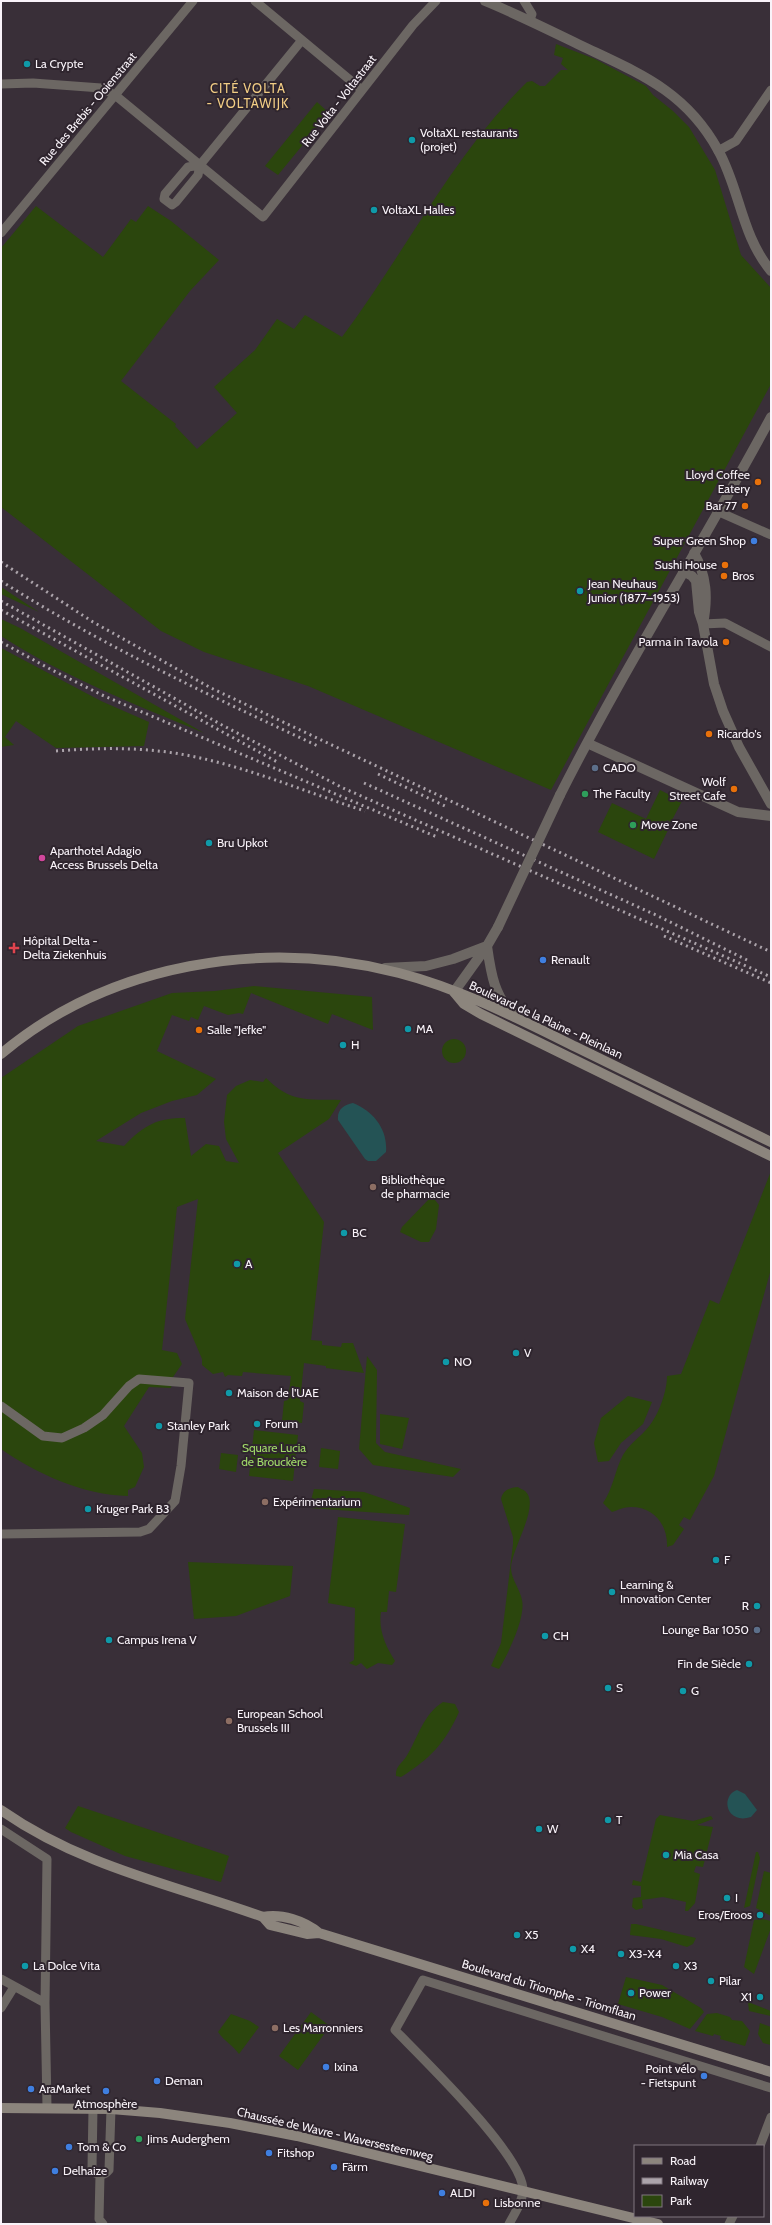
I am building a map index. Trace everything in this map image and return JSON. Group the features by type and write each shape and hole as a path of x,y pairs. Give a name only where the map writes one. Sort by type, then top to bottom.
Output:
{"main road":[{"path":"1,1054 28,1032 67,1008 114,987 159,972 222,961 269,958 334,961 401,974 454,992"},
{"name":"Boulevard de la Plaine - Pleinlaan","path":"454,992 516,1017 771,1142"},
{"name":"Boulevard de la Plaine - Pleinlaan","path":"454,992 464,1004 481,1014 771,1156"},
{"name":"Boulevard du Triomphe - Triomflaan","path":"1,1810 45,1838 93,1861 263,1917 274,1914 310,1925 319,1933 771,2072"},
{"name":"Chaussée de Wavre - Waversesteenweg","path":"1,2108 93,2108 160,2112 247,2126 523,2190 658,2224"}],"street":[{"name":"Rue des Brebis - Ooienstraat","path":"1,233 193,1"},
{"path":"255,1 362,90"},
{"name":"Rue Volta - Voltastraat","path":"200,165 263,217 413,25 436,1"},
{"path":"485,1 530,20 660,85 697,119 718,151 727,170 745,226 754,247 771,271"},
{"path":"524,1 532,14 530,20"},
{"path":"1,84 33,83 101,88 115,95 200,165 302,40"},
{"path":"718,151 736,141 771,90"},
{"path":"454,992 487,946 498,927 560,795 587,743 682,571 719,512 771,417"},
{"path":"719,512 771,535"},
{"path":"694,553 704,573 706,610 703,624"},
{"path":"682,571 692,576 696,581 699,612 703,624 708,659 723,711 739,747 771,804"},
{"path":"703,624 725,623 771,647"},
{"path":"587,743 738,812 771,816"},
{"path":"375,968 426,966 453,959 487,946"},
{"path":"487,946 492,980 500,998 516,1017"},
{"path":"722,1132 727,1120"},
{"path":"1,1406 43,1436 62,1438 84,1428 103,1415 129,1386 139,1379 189,1383 181,1466 175,1501 149,1529 140,1532 1,1534"},
{"path":"1,1829 47,1859 45,2003 47,2107"},
{"path":"1,1979 45,2003"},
{"path":"509,2224 520,2203 523,2190 517,2168 471,2109 395,2030 423,1980 771,2088"},
{"path":"1,2008 14,1987"},
{"path":"93,2108 92,2168 95,2173 100,2176"},
{"path":"100,2176 106,2174 109,2170 111,2109"},
{"path":"760,2145 771,2117"},
{"path":"100,2176 99,2219 103,2224"}],"green space":[{"path":"556,44 595,59 646,86 653,95 673,111 689,127 715,170 741,255 771,288 771,384 551,790 308,686 204,652 161,631 1,507 1,248 36,206 103,257 131,219 136,222 148,206 171,221 219,260 190,291 121,381 176,424 175,426 197,449 237,413 214,387 255,350 277,319 294,329 305,315 342,337 365,305 452,173 475,141 500,111 527,82 532,81 540,86 545,86 561,70 568,70 561,64 563,58 554,55"},
{"path":"317,102 329,113 278,175 265,166"},
{"path":"1,587 39,612 1,594"},
{"path":"1,619 20,628 204,733 100,689 25,651 1,636"},
{"path":"1,648 101,701 149,722 144,746 56,748 16,721 5,737 14,745 1,747"},
{"name":"Move Zone","path":"660,790 682,801 671,822 667,820 664,827 668,830 654,859 598,832 612,803 646,819"},
{"path":"254,986 372,997 373,1030 332,1014 328,1024 251,993 243,1014 239,1013 228,1015 204,1006 198,1020 191,1017 189,1021 172,1015 157,1051 216,1079 197,1095 172,1101 141,1113 96,1141 124,1146 138,1133 152,1124 166,1119 185,1118 191,1156 206,1144 219,1146 226,1161 239,1163 226,1139 224,1122 227,1095 236,1086 250,1080 263,1082 266,1078 283,1092 292,1096 309,1099 341,1100 329,1119 278,1153 324,1222 311,1340 322,1341 322,1345 341,1347 342,1343 353,1343 364,1373 326,1368 326,1366 304,1363 300,1401 304,1403 302,1423 282,1421 284,1401 288,1400 291,1376 243,1372 242,1376 228,1375 225,1377 223,1372 213,1374 202,1365 202,1359 185,1319 198,1199 177,1207 162,1350 177,1353 182,1364 173,1377 171,1388 149,1387 124,1426 142,1453 144,1467 135,1487 128,1490 128,1496 111,1495 94,1492 61,1482 30,1467 1,1449 1,1078 78,1026 172,993 215,991"},
{"path":"454,1039 462,1043 466,1051 462,1059 454,1063 446,1059 442,1051 446,1043"},
{"path":"771,1171 771,1269 714,1476 690,1520 684,1517 679,1525 684,1529 673,1545 667,1547 665,1531 658,1519 653,1514 646,1510 631,1507 612,1512 603,1503 609,1492 623,1455 630,1445 649,1427 653,1421 663,1398 667,1383 667,1376 681,1374 710,1300 719,1304"},
{"path":"430,1198 435,1200 439,1205 436,1229 429,1242 421,1242 400,1232 402,1227"},
{"path":"367,1356 377,1370 376,1443 385,1452 461,1469 453,1477 373,1465 359,1449"},
{"path":"628,1396 652,1402 643,1424 621,1443 609,1461 598,1462 594,1443 601,1418"},
{"path":"380,1414 409,1418 402,1449 380,1444"},
{"name":"Square Lucia de Brouckère","path":"254,1430 298,1435 293,1481 249,1476"},
{"path":"321,1448 340,1451 338,1469 319,1467"},
{"path":"221,1453 238,1455 236,1472 219,1469"},
{"path":"518,1487 525,1491 529,1499 530,1507 524,1528 515,1550 511,1568 512,1576 521,1596 523,1607 519,1625 499,1669 491,1666 501,1643 513,1544 513,1537 501,1499 503,1493 507,1490"},
{"path":"314,1489 364,1492 410,1508 409,1515 309,1508"},
{"path":"338,1517 405,1524 396,1592 389,1591 387,1612 381,1612 380,1619 384,1638 395,1661 392,1665 378,1663 367,1669 361,1663 356,1666 349,1663 354,1660 355,1608 328,1603"},
{"path":"188,1562 293,1566 290,1596 236,1616 194,1619"},
{"path":"443,1702 455,1704 459,1712 448,1733 436,1749 420,1764 401,1777 396,1776 398,1768 406,1757 430,1713"},
{"path":"78,1806 229,1856 221,1882 125,1856 71,1832 65,1828"},
{"path":"660,1815 693,1821 711,1816 713,1819 697,1825 713,1827 703,1867 696,1866 694,1872 700,1874 695,1903 688,1911 685,1911 686,1902 663,1897 642,1900 643,1908 636,1910 632,1907 633,1898 641,1897 641,1886 632,1885 633,1880 641,1882 656,1819"},
{"path":"756,1852 758,1852 760,1858 750,1906 744,1908"},
{"path":"764,1871 771,1873 771,1916 756,1908"},
{"path":"763,1919 771,1921 771,1928 754,1974 744,1967 754,1920"},
{"path":"631,1924 696,1938 693,1944 687,1947 661,1939 630,1935"},
{"path":"626,1977 662,1985 701,2008 704,2012 690,2029 662,2017 618,2004"},
{"path":"748,2002 771,2011 771,2016 749,2011"},
{"path":"311,2012 330,2026 298,2070 279,2056"},
{"path":"717,2013 730,2017 732,2020 742,2021 750,2031 745,2046 720,2039 721,2036 714,2034 713,2036 695,2031 707,2014"},
{"path":"231,2014 250,2021 259,2027 239,2054 218,2032"},
{"path":"760,2023 771,2027 771,2045 763,2043 758,2034"}],"water":[{"path":"353,1103 360,1106 373,1116 382,1128 386,1144 386,1152 376,1161 368,1161 365,1159 338,1120 340,1110"},
{"path":"737,1790 745,1794 757,1810 751,1817 736,1817 731,1814 728,1809 728,1798"}],"railway":[{"path":"1,562 93,622 211,688 771,952"},
{"path":"1,581 118,649 320,747"},
{"path":"1,601 222,725 343,788 771,977"},
{"path":"1,610 279,763"},
{"path":"1,642 102,695 437,837"},
{"path":"56,751 130,749 174,753 222,763 246,770 365,811"},
{"path":"378,774 447,807"},
{"path":"364,783 656,915 747,960"},
{"path":"664,936 771,983"}],"place":[{"name":"La Crypte","path":"27,64"},
{"name":"VoltaXL restaurants (projet)","path":"412,140"},
{"name":"VoltaXL Halles","path":"374,210"},
{"name":"Lloyd Coffee Eatery","path":"758,482"},
{"name":"Bar 77","path":"745,506"},
{"name":"Super Green Shop","path":"754,541"},
{"name":"Sushi House","path":"725,565"},
{"name":"Bros","path":"724,576"},
{"name":"Jean Neuhaus Junior (1877–1953)","path":"580,591"},
{"name":"Parma in Tavola","path":"726,642"},
{"name":"Ricardo's","path":"709,734"},
{"name":"CADO","path":"595,768"},
{"name":"Wolf Street Cafe","path":"734,789"},
{"name":"The Faculty","path":"585,794"},
{"name":"Move Zone","path":"633,825"},
{"name":"Bru Upkot","path":"209,843"},
{"name":"Aparthotel Adagio Access Brussels Delta","path":"42,858"},
{"name":"Hôpital Delta - Delta Ziekenhuis","path":"14,948"},
{"name":"Renault","path":"543,960"},
{"name":"MA","path":"408,1029"},
{"name":"Salle \"Jefke\"","path":"199,1030"},
{"name":"H","path":"343,1045"},
{"name":"Bibliothèque de pharmacie","path":"373,1187"},
{"name":"BC","path":"344,1233"},
{"name":"A","path":"237,1264"},
{"name":"V","path":"516,1353"},
{"name":"NO","path":"446,1362"},
{"name":"Maison de l'UAE","path":"229,1393"},
{"name":"Forum","path":"257,1424"},
{"name":"Stanley Park","path":"159,1426"},
{"name":"Expérimentarium","path":"265,1502"},
{"name":"Kruger Park B3","path":"88,1509"},
{"name":"F","path":"716,1560"},
{"name":"Learning & Innovation Center","path":"612,1592"},
{"name":"R","path":"757,1606"},
{"name":"Lounge Bar 1050","path":"757,1630"},
{"name":"CH","path":"545,1636"},
{"name":"Campus Irena V","path":"109,1640"},
{"name":"Fin de Siècle","path":"749,1664"},
{"name":"S","path":"608,1688"},
{"name":"G","path":"683,1691"},
{"name":"European School Brussels III","path":"229,1721"},
{"name":"T","path":"608,1820"},
{"name":"W","path":"539,1829"},
{"name":"Mia Casa","path":"666,1855"},
{"name":"I","path":"727,1898"},
{"name":"Eros/Eroos","path":"760,1915"},
{"name":"X5","path":"517,1935"},
{"name":"X4","path":"573,1949"},
{"name":"X3-X4","path":"621,1954"},
{"name":"La Dolce Vita","path":"25,1966"},
{"name":"X3","path":"676,1966"},
{"name":"Pilar","path":"711,1981"},
{"name":"Power","path":"631,1993"},
{"name":"X1","path":"760,1997"},
{"name":"Les Marronniers","path":"275,2028"},
{"name":"Ixina","path":"326,2067"},
{"name":"Point vélo - Fietspunt","path":"704,2076"},
{"name":"Deman","path":"157,2081"},
{"name":"AraMarket","path":"31,2089"},
{"name":"Atmosphère","path":"106,2091"},
{"name":"Jims Auderghem","path":"139,2139"},
{"name":"Tom & Co","path":"69,2147"},
{"name":"Fitshop","path":"269,2153"},
{"name":"Färm","path":"334,2167"},
{"name":"Delhaize","path":"55,2171"},
{"name":"ALDI","path":"442,2193"},
{"name":"Lisbonne","path":"486,2203"}],"district":[{"name":"CITÉ VOLTA - VOLTAWIJK","path":"248,96"}]}
